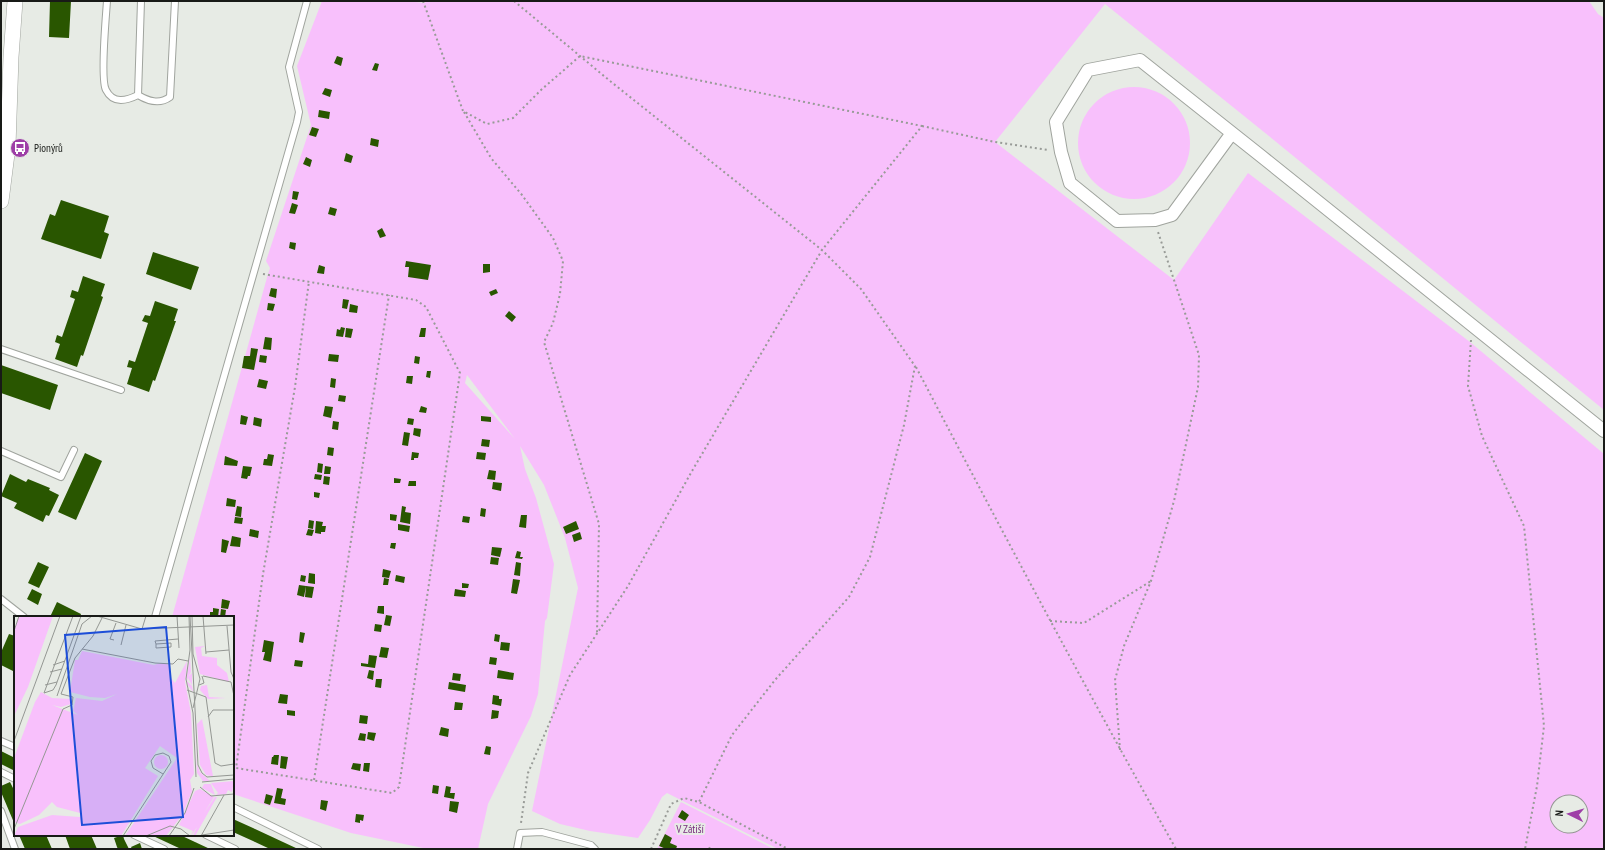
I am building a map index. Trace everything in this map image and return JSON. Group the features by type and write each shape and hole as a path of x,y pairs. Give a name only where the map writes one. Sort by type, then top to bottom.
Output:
{"street":[{"path":"1,200 8,146 11,57 15,1"},
{"path":"1232,133 1172,216 1155,220 1117,222 1070,184 1061,152 1056,122 1088,70 1140,60 1232,133 1604,431"}],"lane":[{"path":"107,1 103,71 105,90 114,99 123,101 138,95"},
{"path":"138,95 141,1"},
{"path":"138,95 146,100 156,102 164,102 170,97 175,1"},
{"path":"156,616 297,122 299,112 289,67 307,1"},
{"path":"1,350 121,390"},
{"path":"1,451 61,477 74,450"},
{"path":"1,599 23,616"},
{"path":"1,741 14,747"},
{"path":"1,772 14,778"},
{"path":"234,807 318,849"},
{"path":"1,810 15,849"},
{"path":"517,849 520,832 542,832 591,845 595,849"},
{"path":"136,836 161,848"},
{"path":"208,836 235,849"}],"path":[{"path":"423,1 463,112 491,158 522,195 553,238 563,261 560,294 553,323 544,342 599,524 597,634"},
{"path":"514,1 580,56 822,250 861,289 915,366 1050,621 1176,849"},
{"path":"463,112 487,124 513,118 541,90 580,56"},
{"path":"580,56 995,142 1061,152"},
{"path":"520,832 528,773 570,674 628,586 692,471 822,250 922,126"},
{"path":"1120,750 1115,680 1124,646 1151,581 1174,501 1198,387 1199,355 1155,220"},
{"path":"268,274 416,300 426,307 460,373 399,788 392,793 234,768 263,574 295,387 309,282"},
{"path":"314,781 389,295"},
{"path":"1477,329 1470,342 1468,386 1482,436 1524,526 1544,726 1537,786 1525,849"},
{"path":"699,802 732,735 775,680 850,597 870,557 904,425 915,366"},
{"path":"1050,621 1084,623 1151,581"},
{"path":"651,849 671,804 684,798 699,802 788,849"}],"green space":[{"path":"322,1 408,1 424,3 428,1 1589,1 1598,14 1604,18 1604,410 1105,4 995,142 1174,280 1248,173 1470,342 1604,454 1604,849 778,849 667,793 662,797 650,820 638,838 590,831 560,824 532,811 578,588 565,538 544,485 520,446 525,469 536,498 554,564 547,618 545,621 538,694 531,716 488,804 478,849 428,849 351,833 234,794 234,616 172,616 270,268 266,261 311,125 297,66","holes":["467,375 515,439 465,383"]},
{"path":"1134,87 1155,91 1174,103 1186,122 1190,143 1186,164 1174,183 1155,195 1134,199 1113,195 1094,183 1082,164 1078,143 1082,122 1094,103 1113,91"},
{"name":"V Zátiší","path":"681,802 774,849 657,849"}],"building":[{"path":"50,1 71,1 69,38 49,37"},
{"path":"337,56 343,58 341,66 334,63"},
{"path":"375,63 379,64 377,71 372,70"},
{"path":"325,88 332,90 330,97 322,94"},
{"path":"319,110 330,112 329,119 318,117"},
{"path":"312,127 319,129 316,137 309,135"},
{"path":"371,138 379,140 378,147 370,145"},
{"path":"346,153 353,156 351,163 344,161"},
{"path":"306,157 312,160 310,167 303,164"},
{"path":"293,191 299,192 297,200 292,199"},
{"path":"61,200 109,216 104,232 109,234 101,259 41,239 50,214 55,216"},
{"path":"292,203 298,205 295,214 289,213"},
{"path":"330,207 337,209 335,216 328,214"},
{"path":"382,228 386,236 380,238 377,231"},
{"path":"290,242 296,243 295,250 289,248"},
{"path":"153,252 199,267 191,290 146,274"},
{"path":"406,261 431,265 428,280 408,277 409,267 405,267"},
{"path":"483,264 490,264 490,272 483,273"},
{"path":"319,265 325,267 324,274 317,273"},
{"path":"83,276 105,284 101,296 103,297 83,356 81,355 77,367 55,359 60,344 55,342 57,335 62,337 75,299 70,297 72,290 78,292"},
{"path":"271,288 277,289 276,298 269,296"},
{"path":"496,289 498,293 491,296 489,292"},
{"path":"343,299 349,300 347,309 342,308"},
{"path":"155,301 178,309 174,321 176,321 155,381 153,380 149,392 127,384 132,368 127,367 129,360 135,362 148,323 142,321 145,315 150,316"},
{"path":"268,303 275,304 273,311 267,310"},
{"path":"350,304 358,306 357,313 349,312"},
{"path":"509,311 516,317 512,322 505,316"},
{"path":"341,327 345,328 343,337 336,336 337,329 340,330"},
{"path":"346,328 353,329 351,338 345,337"},
{"path":"421,328 426,328 425,337 419,337"},
{"path":"265,337 272,338 271,350 263,349"},
{"path":"251,348 258,349 254,370 242,368 244,356 250,356"},
{"path":"329,354 339,355 338,362 328,361"},
{"path":"260,355 267,356 266,363 259,362"},
{"path":"415,356 420,357 419,364 414,363"},
{"path":"1,365 58,385 50,410 1,393"},
{"path":"427,371 431,371 430,378 426,377"},
{"path":"407,376 413,376 412,384 406,383"},
{"path":"331,378 336,379 335,388 330,387"},
{"path":"259,379 268,381 266,389 257,387"},
{"path":"339,395 346,396 345,402 338,401"},
{"path":"325,406 333,407 331,418 323,416"},
{"path":"421,406 427,408 426,413 419,412"},
{"path":"241,415 248,417 246,425 240,424"},
{"path":"481,416 491,417 491,422 481,421"},
{"path":"254,417 262,419 261,427 253,425"},
{"path":"408,418 414,419 413,425 407,424"},
{"path":"333,421 339,422 338,430 332,429"},
{"path":"414,428 421,429 420,437 413,435"},
{"path":"404,432 410,433 408,446 402,445"},
{"path":"482,439 490,440 489,447 481,446"},
{"path":"328,447 334,448 333,456 327,455"},
{"path":"412,452 419,453 418,458 411,460"},
{"path":"477,452 486,453 485,460 476,459"},
{"path":"85,453 102,461 76,520 58,512"},
{"path":"268,454 274,455 272,466 263,465 264,459 267,459"},
{"path":"225,456 238,461 237,466 224,465"},
{"path":"318,463 323,464 322,473 317,472"},
{"path":"243,466 252,467 250,476 248,476 247,479 241,478"},
{"path":"325,466 331,467 330,474 324,474"},
{"path":"489,470 496,471 495,480 487,479"},
{"path":"10,474 26,482 28,479 50,488 49,490 59,495 49,516 46,515 43,522 14,508 17,503 1,496"},
{"path":"315,474 322,475 321,480 314,479"},
{"path":"324,476 330,477 329,485 323,484"},
{"path":"394,478 401,479 400,483 394,483"},
{"path":"409,481 416,481 416,486 408,486"},
{"path":"493,482 502,483 501,491 492,489"},
{"path":"314,492 320,493 319,498 314,497"},
{"path":"227,498 236,500 235,507 226,506"},
{"path":"237,506 242,507 241,517 235,516"},
{"path":"402,506 406,507 405,512 411,513 410,524 400,522"},
{"path":"481,508 486,509 485,517 480,516"},
{"path":"390,514 397,515 396,521 390,520"},
{"path":"521,515 527,515 526,528 519,527"},
{"path":"463,516 470,517 469,523 462,522"},
{"path":"235,517 243,518 242,524 234,523"},
{"path":"309,520 314,521 313,529 308,528"},
{"path":"316,521 323,522 322,526 326,526 325,532 321,532 321,534 315,533"},
{"path":"576,521 579,529 566,534 563,527"},
{"path":"398,524 410,526 409,532 398,530"},
{"path":"250,529 259,531 258,538 249,536"},
{"path":"308,529 314,530 312,536 306,535"},
{"path":"580,532 582,539 574,542 572,535"},
{"path":"232,536 241,538 240,547 230,546"},
{"path":"222,539 229,541 226,553 221,552"},
{"path":"391,543 396,543 395,549 390,548"},
{"path":"492,547 502,548 500,557 491,555"},
{"path":"517,551 521,552 520,557 523,557 522,559 515,558"},
{"path":"491,557 499,558 498,565 490,564"},
{"path":"38,562 49,567 39,588 28,583"},
{"path":"516,562 521,563 520,576 514,575"},
{"path":"383,569 391,571 389,578 382,577"},
{"path":"309,573 315,574 315,584 308,583"},
{"path":"301,575 306,576 305,582 300,581"},
{"path":"396,575 405,577 404,583 395,581"},
{"path":"384,578 389,579 388,585 383,585"},
{"path":"513,579 520,580 517,594 511,593"},
{"path":"462,583 469,584 468,588 462,588"},
{"path":"299,585 306,586 304,597 297,595"},
{"path":"306,586 314,587 312,598 305,597"},
{"path":"32,589 42,594 38,605 27,599"},
{"path":"455,589 466,591 465,597 454,596"},
{"path":"222,599 230,601 228,609 221,608"},
{"path":"57,602 81,614 80,616 50,616"},
{"path":"378,606 384,606 384,614 377,613"},
{"path":"213,608 219,609 218,616 210,616 210,612 213,612"},
{"path":"221,609 226,610 225,616 220,616"},
{"path":"386,615 392,616 390,626 384,625"},
{"path":"375,624 382,625 381,632 374,631"},
{"path":"300,632 305,633 303,643 299,642"},
{"path":"9,634 14,636 13,671 1,665 2,650"},
{"path":"495,634 500,635 499,642 494,641"},
{"path":"264,640 274,642 271,662 263,660 265,652 262,652"},
{"path":"501,642 510,643 509,651 500,650"},
{"path":"381,647 389,648 387,658 379,657"},
{"path":"369,655 377,656 375,668 361,666 361,663 368,664"},
{"path":"490,657 497,658 496,665 489,664"},
{"path":"295,660 303,661 302,667 294,666"},
{"path":"369,670 374,671 373,680 367,678"},
{"path":"498,670 514,673 513,680 497,678"},
{"path":"453,673 461,674 460,681 452,680"},
{"path":"376,679 382,679 381,688 375,687"},
{"path":"449,682 466,685 465,692 448,689"},
{"path":"280,694 288,695 287,704 278,703"},
{"path":"493,695 499,696 499,699 502,699 501,706 492,704"},
{"path":"455,702 463,703 462,710 454,710"},
{"path":"287,710 295,711 295,716 287,715"},
{"path":"492,710 499,711 498,718 491,719"},
{"path":"360,715 368,716 367,724 359,723"},
{"path":"441,727 449,729 448,737 439,735"},
{"path":"368,732 376,733 374,741 367,739"},
{"path":"360,733 366,734 365,741 358,740"},
{"path":"486,746 491,747 490,755 484,754"},
{"path":"1,751 14,758 14,770 1,764"},
{"path":"274,755 279,755 278,765 271,764 272,757"},
{"path":"281,756 288,757 286,769 280,768"},
{"path":"353,763 361,764 360,771 351,769"},
{"path":"364,763 370,763 369,772 363,771"},
{"path":"10,782 14,790 14,823 1,792 1,786"},
{"path":"433,785 439,786 438,794 432,793"},
{"path":"446,786 451,787 450,793 455,793 454,799 444,797"},
{"path":"277,788 283,789 281,798 286,799 285,805 274,803"},
{"path":"266,794 273,796 270,805 264,803"},
{"path":"321,800 328,801 326,811 320,809"},
{"path":"450,801 459,802 457,813 449,811"},
{"path":"682,810 689,815 685,821 678,817"},
{"path":"356,814 364,815 363,821 360,820 360,823 355,822"},
{"path":"234,819 298,849 270,849 234,832"},
{"path":"665,834 672,838 670,843 677,846 676,849 666,849 659,846"},
{"path":"19,836 46,836 52,849 25,849"},
{"path":"65,836 91,836 97,849 70,849"},
{"path":"123,836 129,849 118,849 114,838"},
{"path":"153,836 182,836 210,849 181,849"},
{"path":"140,843 142,849 132,849 131,847"}],"place":[{"name":"Pionýrů","path":"20,148"}]}
